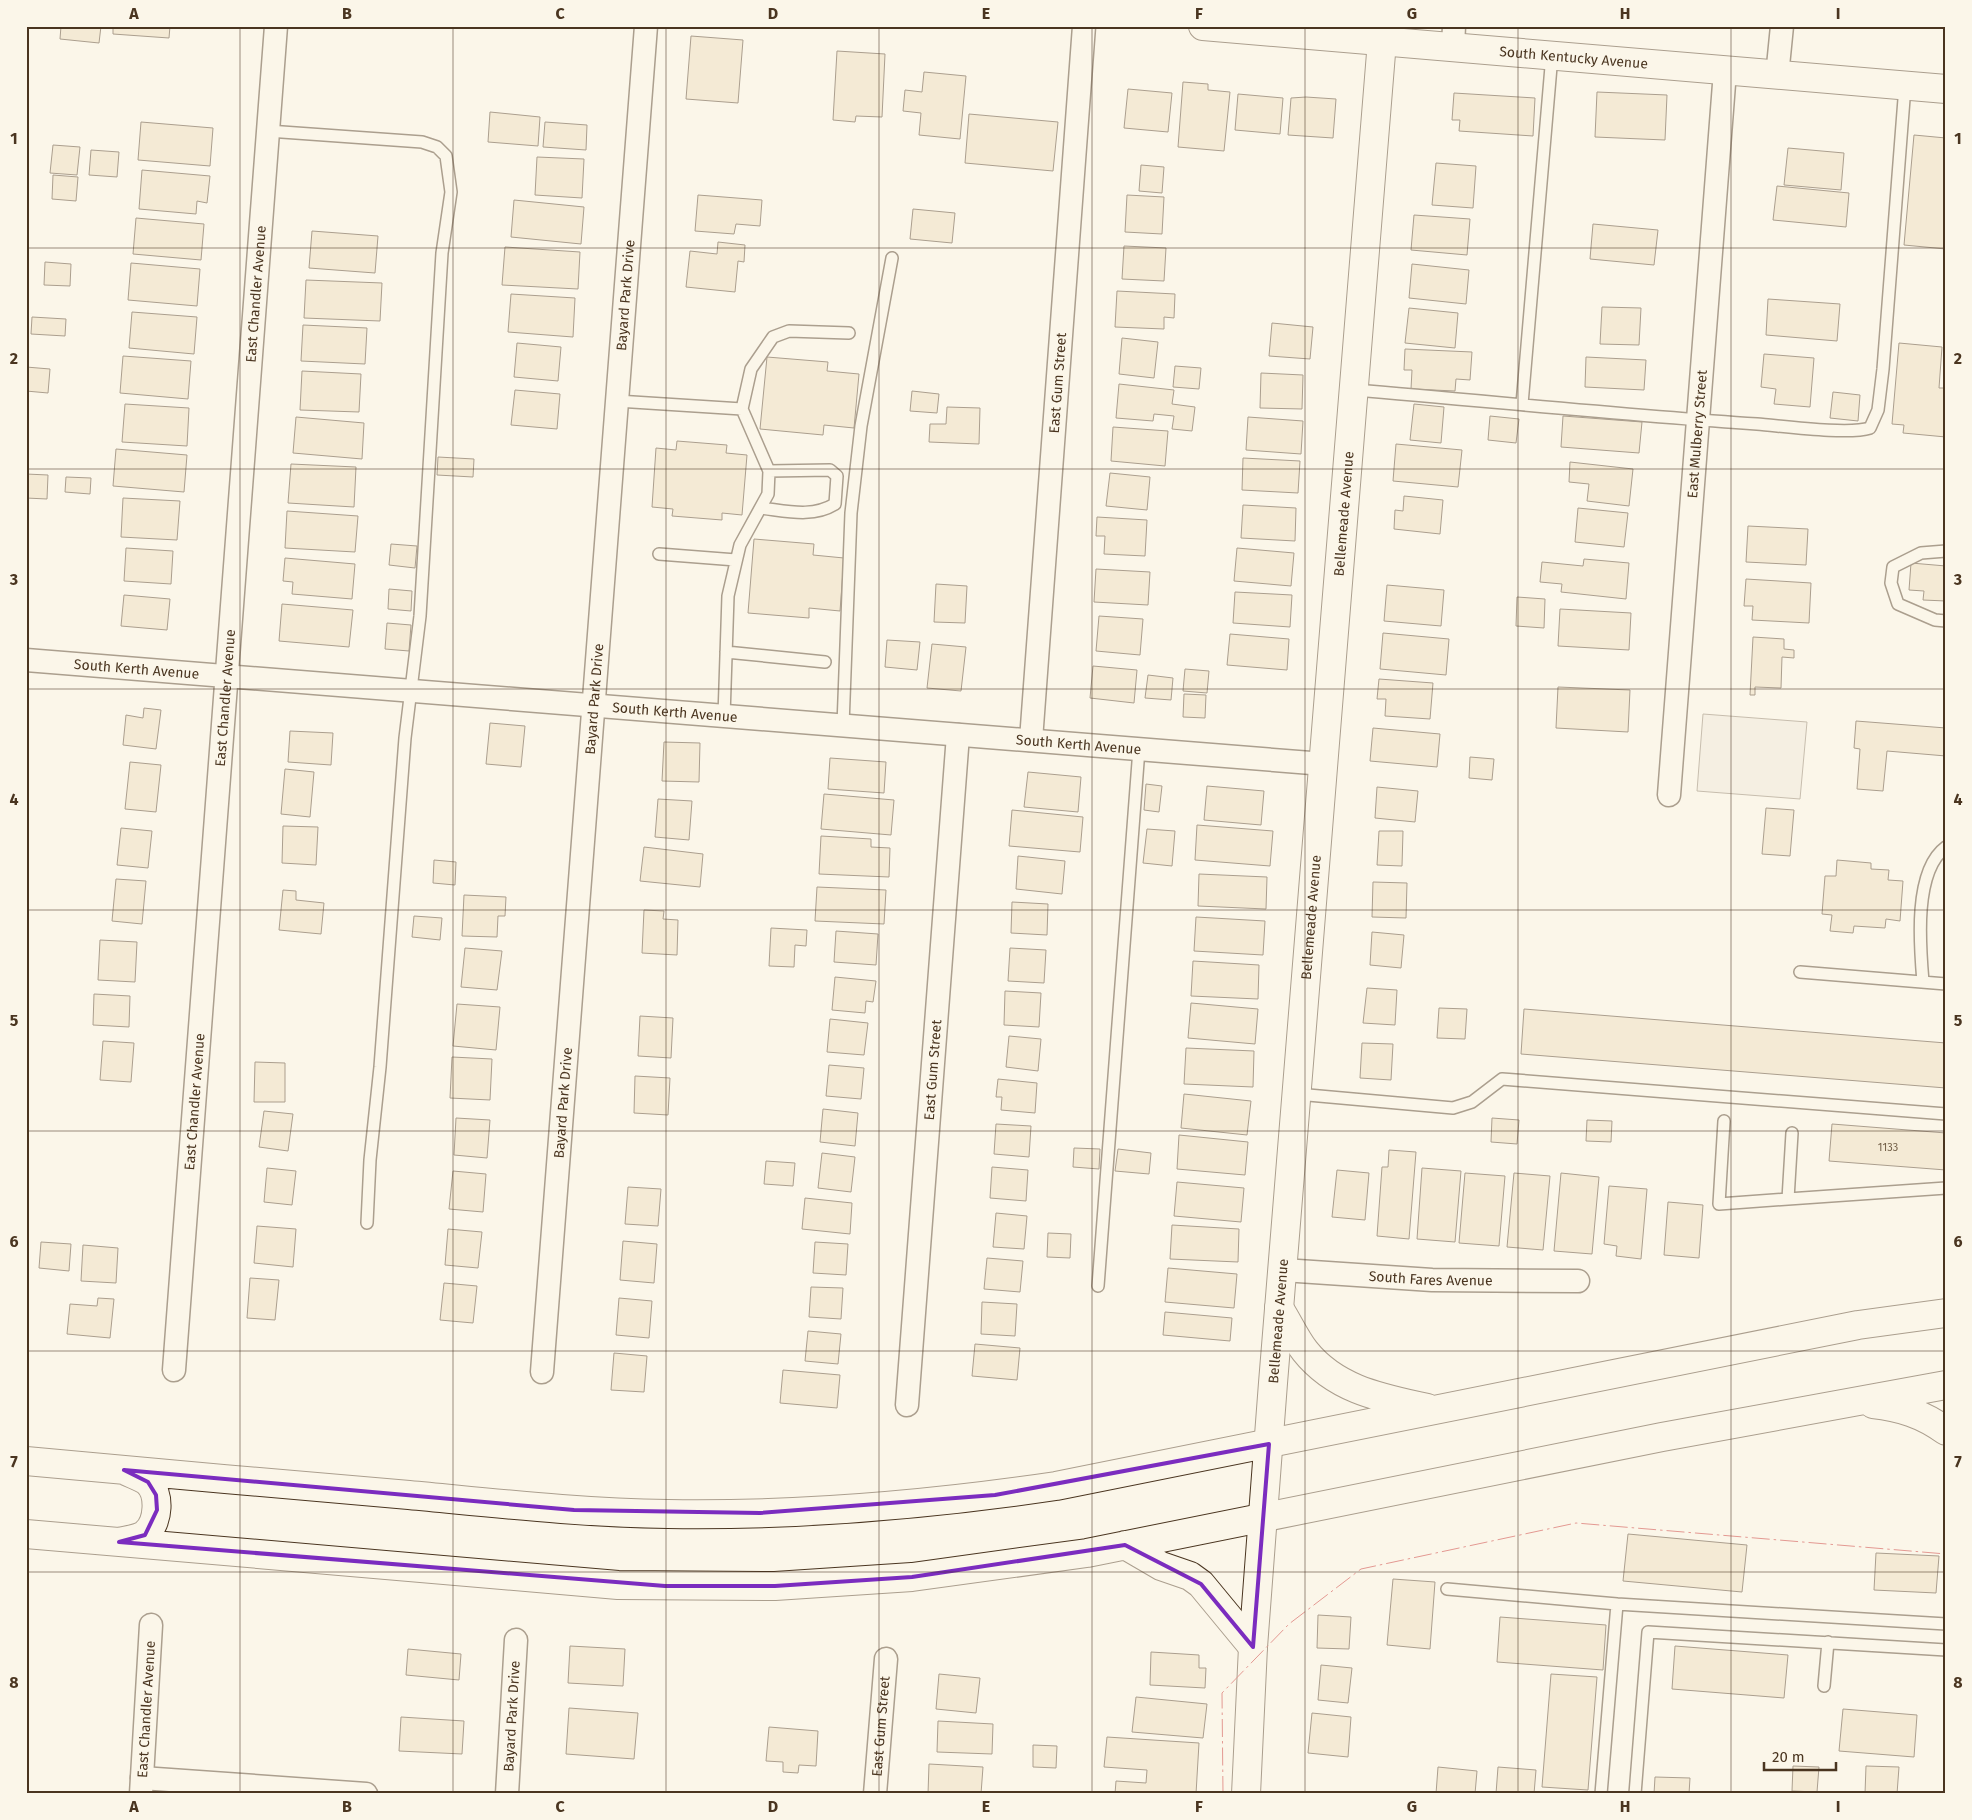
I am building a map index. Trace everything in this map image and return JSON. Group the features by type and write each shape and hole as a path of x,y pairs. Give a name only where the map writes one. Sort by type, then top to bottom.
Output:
{"main road":[{"name":"South Kentucky Avenue","path":"1203,26 1382,42 1454,36 1552,55 1777,76 1946,89"},
{"name":"Bellemeade Avenue","path":"1246,1794 1253,1647 1279,1308 1382,42"},
{"path":"1279,1308 1304,1349 1323,1370 1341,1382 1367,1393 1439,1410"},
{"path":"26,1461 574,1510 666,1514 760,1514 849,1509 995,1495 1056,1486 1858,1325 1946,1313"},
{"path":"26,1534 609,1584 775,1586 912,1577 1086,1553 1851,1402 1946,1385"},
{"path":"1851,1402 1890,1406 1912,1412 1930,1419 1946,1431"},
{"path":"119,1542 145,1535 154,1522 156,1510 156,1495 148,1482 124,1470"},
{"path":"1125,1545 1161,1566 1190,1576 1201,1584 1253,1647"}],"street":[{"name":"East Chandler Avenue","path":"174,1370 276,26"},
{"name":"Bayard Park Drive","path":"542,1372 646,26"},
{"name":"East Gum Street","path":"1030,740 1084,26"},
{"path":"1777,76 1782,26"},
{"name":"East Mulberry Street","path":"1669,795 1726,71"},
{"name":"South Kerth Avenue","path":"26,660 1324,764"},
{"name":"East Gum Street","path":"907,1404 958,735"},
{"name":"South Fares Avenue","path":"1283,1270 1432,1280 1578,1282"},
{"name":"East Chandler Avenue","path":"142,1786 150,1625"},
{"name":"Bayard Park Drive","path":"507,1794 516,1640"},
{"name":"East Gum Street","path":"875,1794 886,1659"},
{"path":"142,1786 366,1794"}],"lane":[{"path":"1522,404 1552,55"},
{"path":"1354,390 1698,420 1863,430 1870,428 1874,422 1883,368 1906,86"},
{"path":"268,131 422,142 437,147 446,156 451,192 442,253 420,616 405,738 380,1067 370,1160 367,1223"},
{"path":"843,725 851,513 861,426 892,258"},
{"path":"724,716 728,596 740,545 768,494 768,472 742,409 751,369 773,337 788,330 849,333"},
{"path":"617,402 742,409"},
{"path":"761,508 803,514 824,510 835,504 837,476 830,470 768,472"},
{"path":"1946,551 1922,553 1893,568 1891,583 1898,604 1936,620 1946,621"},
{"path":"659,554 736,560"},
{"path":"726,652 825,662"},
{"path":"1098,1286 1139,749"},
{"path":"1923,982 1918,937 1923,893 1932,865 1946,847"},
{"path":"1800,972 1946,984"},
{"path":"1297,1094 1453,1108 1472,1102 1502,1079 1946,1114"},
{"path":"1724,1122 1719,1204 1946,1188"},
{"path":"1788,1199 1792,1133"},
{"path":"1447,1590 1618,1604 1946,1624"},
{"path":"1602,1794 1618,1604"},
{"path":"1635,1794 1648,1632 1946,1650"},
{"path":"1824,1686 1828,1642"}],"highlighted area":[{"path":"1269,1444 1253,1647 1201,1584 1125,1545 912,1577 775,1586 665,1586 119,1542 145,1535 157,1510 156,1495 148,1482 124,1470 574,1510 760,1513 995,1495"}],"shaded area":[{"path":"1703,714 1807,722 1800,799 1697,791"}],"building":[{"path":"61,26 101,26 99,43 60,39"},
{"path":"113,26 170,26 169,38 113,34"},
{"path":"691,36 743,40 738,103 686,99"},
{"path":"837,51 885,54 882,117 856,116 855,122 833,120"},
{"path":"924,72 966,76 960,139 919,135 921,113 903,111 905,90 922,92"},
{"path":"1183,82 1208,84 1208,90 1230,92 1224,151 1178,147"},
{"path":"1128,89 1172,93 1168,132 1124,128"},
{"path":"1597,92 1667,95 1665,140 1595,137"},
{"path":"1454,93 1535,98 1533,136 1459,131 1460,120 1452,120"},
{"path":"1238,94 1283,98 1280,134 1235,130"},
{"path":"1291,98 1336,99 1333,138 1288,135"},
{"path":"490,112 540,117 538,146 488,142"},
{"path":"969,114 1058,122 1053,171 965,163"},
{"path":"141,122 213,128 210,166 138,160"},
{"path":"545,122 587,125 586,150 543,147"},
{"path":"1914,135 1946,138 1946,249 1904,245"},
{"path":"53,145 80,147 77,175 50,173"},
{"path":"1788,148 1844,153 1841,190 1784,185"},
{"path":"91,150 119,152 117,177 89,175"},
{"path":"537,157 584,159 582,198 535,195"},
{"path":"1436,163 1476,166 1473,208 1432,205"},
{"path":"1141,165 1164,167 1162,193 1139,191"},
{"path":"142,170 210,176 207,203 197,201 196,214 139,209"},
{"path":"53,175 78,177 76,201 52,199"},
{"path":"1777,186 1849,193 1846,227 1773,220"},
{"path":"698,195 762,200 760,226 736,224 734,234 695,231"},
{"path":"1127,195 1164,197 1162,234 1125,232"},
{"path":"514,200 584,207 581,244 511,237"},
{"path":"913,209 955,213 952,243 910,239"},
{"path":"1414,215 1470,219 1467,255 1411,250"},
{"path":"136,218 204,224 201,260 133,254"},
{"path":"1593,224 1658,230 1654,265 1590,259"},
{"path":"312,231 378,236 375,273 309,268"},
{"path":"718,242 745,245 744,262 738,261 735,292 686,287 690,251 717,254"},
{"path":"1124,246 1166,248 1164,281 1122,279"},
{"path":"505,247 580,252 578,289 502,285"},
{"path":"45,262 71,264 70,286 44,285"},
{"path":"131,263 200,269 197,306 128,300"},
{"path":"1412,264 1469,270 1466,304 1409,298"},
{"path":"306,280 382,283 380,321 304,318"},
{"path":"1117,291 1175,294 1174,318 1164,317 1164,329 1115,327"},
{"path":"511,294 575,298 573,337 508,332"},
{"path":"1768,299 1840,304 1837,341 1766,335"},
{"path":"1602,307 1641,308 1639,345 1600,344"},
{"path":"1409,308 1458,313 1455,348 1405,343"},
{"path":"132,312 197,317 194,354 129,348"},
{"path":"32,317 66,319 65,336 31,334"},
{"path":"1272,323 1313,327 1310,359 1269,356"},
{"path":"303,325 367,328 365,364 301,361"},
{"path":"1122,338 1158,342 1154,378 1119,374"},
{"path":"517,343 561,347 558,381 514,377"},
{"path":"1899,343 1942,347 1939,388 1946,388 1946,437 1903,433 1904,425 1892,424"},
{"path":"1405,349 1472,352 1470,380 1456,379 1455,391 1411,389 1412,370 1404,370"},
{"path":"1764,354 1814,358 1810,407 1774,404 1776,389 1761,387"},
{"path":"123,356 191,361 188,399 120,393"},
{"path":"767,357 828,362 827,371 859,374 854,428 824,425 823,435 760,429"},
{"path":"1586,357 1646,360 1644,390 1585,387"},
{"path":"1175,366 1201,368 1199,389 1173,387"},
{"path":"26,367 50,369 48,393 26,391"},
{"path":"302,371 361,374 359,412 300,410"},
{"path":"1261,373 1303,375 1302,409 1260,408"},
{"path":"1119,384 1174,390 1172,404 1195,407 1192,431 1172,429 1174,416 1154,414 1153,421 1116,418"},
{"path":"515,390 560,394 557,429 511,425"},
{"path":"912,391 939,394 937,413 910,411"},
{"path":"1833,392 1860,395 1858,421 1830,418"},
{"path":"125,404 189,408 187,446 122,442"},
{"path":"1414,404 1444,407 1441,443 1410,440"},
{"path":"947,407 980,408 979,444 929,442 930,424 946,424"},
{"path":"1490,416 1519,419 1516,443 1488,440"},
{"path":"1563,416 1642,422 1639,453 1561,447"},
{"path":"296,417 364,423 362,459 293,453"},
{"path":"1248,417 1303,421 1301,454 1246,450"},
{"path":"1113,427 1168,431 1165,466 1111,461"},
{"path":"677,441 727,445 726,453 747,455 742,515 722,513 722,520 672,516 673,509 652,507 656,448 676,450"},
{"path":"1396,444 1462,450 1458,487 1393,481"},
{"path":"116,449 187,455 184,492 113,486"},
{"path":"438,457 474,459 473,477 437,475"},
{"path":"1243,458 1300,461 1298,493 1242,490"},
{"path":"1570,462 1633,469 1629,506 1587,501 1589,484 1569,482"},
{"path":"291,464 356,467 354,507 288,503"},
{"path":"1110,473 1150,477 1147,510 1106,506"},
{"path":"26,474 48,475 47,499 26,498"},
{"path":"66,477 91,478 90,494 65,492"},
{"path":"1404,496 1443,500 1440,534 1394,529 1395,510 1403,511"},
{"path":"123,498 180,501 177,540 121,537"},
{"path":"1243,505 1296,508 1295,541 1241,538"},
{"path":"1578,508 1628,513 1624,547 1575,542"},
{"path":"287,511 358,516 355,552 285,548"},
{"path":"1097,517 1147,520 1145,556 1104,554 1105,536 1096,536"},
{"path":"1748,526 1808,529 1806,565 1746,562"},
{"path":"754,539 814,544 813,555 844,558 840,611 809,608 809,618 748,613"},
{"path":"391,544 417,546 415,568 389,565"},
{"path":"126,548 173,551 171,584 124,581"},
{"path":"1237,548 1294,553 1291,586 1234,581"},
{"path":"285,558 355,564 352,599 292,594 293,582 283,581"},
{"path":"1584,559 1629,563 1626,599 1561,592 1562,584 1540,582 1542,562 1583,566"},
{"path":"1911,563 1946,566 1946,601 1923,600 1924,591 1909,590"},
{"path":"1096,569 1150,572 1148,605 1094,602"},
{"path":"1746,579 1811,583 1809,623 1752,620 1753,606 1744,606"},
{"path":"936,584 967,586 965,623 934,622"},
{"path":"1387,585 1444,590 1441,626 1384,621"},
{"path":"389,589 412,591 411,611 388,609"},
{"path":"1235,592 1292,595 1290,627 1233,623"},
{"path":"124,595 170,599 167,630 121,626"},
{"path":"1517,597 1545,599 1544,628 1516,626"},
{"path":"282,604 353,610 349,647 279,641"},
{"path":"1560,609 1631,613 1629,650 1558,646"},
{"path":"1099,616 1143,619 1140,655 1096,651"},
{"path":"387,623 411,625 409,651 385,649"},
{"path":"1383,633 1449,639 1446,675 1380,669"},
{"path":"1230,634 1289,639 1287,670 1227,665"},
{"path":"1753,637 1784,639 1784,649 1794,650 1794,658 1782,657 1781,688 1755,687 1755,695 1750,695"},
{"path":"887,640 920,642 917,670 885,667"},
{"path":"932,644 966,647 961,691 927,688"},
{"path":"1093,666 1137,670 1134,703 1090,698"},
{"path":"1185,669 1209,671 1207,693 1183,691"},
{"path":"1148,675 1173,678 1171,700 1145,698"},
{"path":"1379,679 1433,683 1430,719 1385,716 1386,699 1377,699"},
{"path":"1558,687 1630,690 1628,732 1556,728"},
{"path":"1184,694 1206,695 1205,718 1183,717"},
{"path":"144,708 161,710 156,749 123,745 126,715 143,718"},
{"path":"1856,721 1946,728 1946,756 1887,751 1883,791 1857,789 1860,749 1854,748"},
{"path":"490,723 525,726 521,767 486,764"},
{"path":"1373,728 1440,734 1437,767 1370,761"},
{"path":"290,731 333,733 331,765 288,762"},
{"path":"664,742 700,743 699,782 662,781"},
{"path":"1470,757 1494,759 1492,780 1469,778"},
{"path":"830,758 886,762 884,793 828,789"},
{"path":"130,762 161,765 156,812 125,809"},
{"path":"285,769 314,772 310,817 281,814"},
{"path":"1028,772 1081,777 1078,812 1024,807"},
{"path":"1146,784 1162,786 1159,812 1144,810"},
{"path":"1207,786 1264,791 1261,825 1204,820"},
{"path":"1377,787 1418,791 1415,822 1375,818"},
{"path":"824,794 894,800 891,835 821,829"},
{"path":"658,799 692,801 689,840 655,837"},
{"path":"1766,808 1794,810 1790,856 1762,854"},
{"path":"1012,810 1083,817 1080,852 1009,846"},
{"path":"1197,825 1273,831 1270,866 1195,860"},
{"path":"283,826 318,827 316,865 282,863"},
{"path":"121,828 152,831 148,868 117,865"},
{"path":"1147,829 1175,831 1172,866 1143,863"},
{"path":"1379,831 1403,831 1402,866 1377,865"},
{"path":"821,836 871,839 871,847 890,848 889,877 819,874"},
{"path":"644,847 703,854 700,887 640,881"},
{"path":"1018,856 1065,861 1062,894 1016,889"},
{"path":"434,860 456,862 455,885 433,883"},
{"path":"1837,860 1871,863 1871,869 1889,870 1888,880 1903,881 1900,921 1886,919 1885,928 1854,926 1853,933 1830,931 1832,915 1822,914 1825,876 1836,876"},
{"path":"1199,874 1267,877 1266,909 1198,906"},
{"path":"116,879 146,881 142,924 112,921"},
{"path":"1373,882 1407,883 1406,918 1372,917"},
{"path":"817,887 886,890 884,924 815,921"},
{"path":"283,890 296,891 296,900 324,903 321,934 279,930"},
{"path":"464,895 506,897 505,916 498,916 497,937 462,936"},
{"path":"1012,902 1048,904 1047,935 1011,933"},
{"path":"644,910 664,911 663,919 678,920 677,955 642,953"},
{"path":"414,916 442,918 440,940 412,937"},
{"path":"1196,917 1265,921 1263,955 1194,951"},
{"path":"771,928 807,930 806,946 795,945 794,967 769,966"},
{"path":"836,931 878,934 876,965 834,962"},
{"path":"1372,932 1404,935 1401,968 1370,965"},
{"path":"100,940 137,942 135,982 98,980"},
{"path":"465,948 502,951 497,990 461,987"},
{"path":"1010,948 1046,950 1044,983 1008,981"},
{"path":"1193,961 1259,965 1258,999 1191,996"},
{"path":"835,977 876,981 873,1002 866,1001 865,1013 832,1010"},
{"path":"1367,988 1397,990 1395,1025 1363,1023"},
{"path":"1005,991 1041,993 1039,1027 1004,1025"},
{"path":"94,994 130,996 129,1027 93,1025"},
{"path":"1191,1003 1258,1009 1255,1044 1188,1038"},
{"path":"457,1004 500,1007 496,1050 453,1046"},
{"path":"1439,1008 1467,1009 1465,1039 1437,1038"},
{"path":"1524,1009 1946,1043 1946,1088 1521,1054"},
{"path":"640,1016 673,1018 671,1058 638,1056"},
{"path":"830,1019 868,1023 864,1055 827,1052"},
{"path":"1009,1036 1041,1039 1038,1071 1006,1067"},
{"path":"103,1041 134,1043 131,1082 100,1080"},
{"path":"1362,1043 1393,1044 1391,1080 1360,1078"},
{"path":"1186,1048 1254,1051 1253,1087 1184,1084"},
{"path":"452,1057 492,1059 490,1100 450,1098"},
{"path":"255,1062 285,1063 285,1102 254,1102"},
{"path":"829,1065 864,1068 861,1099 826,1096"},
{"path":"635,1076 670,1078 668,1115 634,1113"},
{"path":"998,1079 1037,1083 1035,1113 1001,1110 1002,1097 996,1097"},
{"path":"1184,1094 1251,1101 1247,1135 1181,1128"},
{"path":"823,1109 858,1113 855,1146 820,1142"},
{"path":"264,1111 293,1114 288,1151 259,1147"},
{"path":"456,1118 490,1120 487,1158 454,1155"},
{"path":"1492,1118 1519,1120 1517,1144 1491,1142"},
{"path":"1587,1120 1612,1121 1611,1142 1586,1141"},
{"path":"996,1124 1031,1126 1029,1157 994,1154"},
{"path":"1832,1124 1946,1133 1946,1170 1829,1161"},
{"path":"1179,1135 1248,1142 1245,1175 1177,1169"},
{"path":"1074,1148 1100,1149 1099,1169 1073,1167"},
{"path":"1118,1149 1151,1153 1149,1174 1115,1171"},
{"path":"1389,1150 1416,1152 1409,1239 1377,1236 1382,1167 1388,1167"},
{"path":"822,1153 855,1157 851,1192 818,1188"},
{"path":"766,1161 795,1163 793,1186 764,1184"},
{"path":"992,1167 1028,1170 1026,1201 990,1198"},
{"path":"267,1168 296,1171 292,1205 264,1202"},
{"path":"1422,1168 1461,1171 1455,1242 1417,1239"},
{"path":"1337,1170 1369,1173 1365,1220 1332,1217"},
{"path":"453,1171 486,1174 483,1212 449,1209"},
{"path":"1465,1173 1505,1176 1499,1246 1459,1243"},
{"path":"1514,1173 1550,1176 1543,1250 1507,1247"},
{"path":"1561,1173 1599,1177 1592,1254 1554,1251"},
{"path":"1177,1182 1244,1188 1241,1222 1174,1216"},
{"path":"1609,1186 1647,1189 1641,1259 1616,1256 1617,1246 1604,1244"},
{"path":"628,1187 661,1189 658,1226 625,1224"},
{"path":"805,1198 852,1203 850,1234 802,1229"},
{"path":"1668,1202 1703,1205 1699,1258 1664,1255"},
{"path":"996,1213 1027,1216 1024,1249 993,1247"},
{"path":"1172,1225 1239,1229 1238,1262 1170,1259"},
{"path":"257,1226 296,1229 293,1267 254,1263"},
{"path":"448,1229 482,1232 478,1268 445,1265"},
{"path":"1048,1233 1071,1234 1070,1258 1047,1257"},
{"path":"623,1241 657,1244 654,1283 620,1280"},
{"path":"41,1242 71,1244 69,1271 39,1268"},
{"path":"815,1242 848,1244 846,1275 813,1273"},
{"path":"83,1245 118,1248 116,1283 81,1281"},
{"path":"987,1258 1023,1261 1020,1292 984,1289"},
{"path":"1168,1268 1237,1274 1234,1308 1165,1302"},
{"path":"250,1278 279,1280 275,1320 247,1318"},
{"path":"444,1283 477,1286 473,1323 440,1320"},
{"path":"811,1287 843,1288 841,1319 809,1317"},
{"path":"98,1298 114,1299 110,1338 67,1334 70,1304 97,1306"},
{"path":"619,1298 652,1301 649,1338 616,1335"},
{"path":"982,1302 1017,1304 1015,1336 981,1334"},
{"path":"1165,1312 1232,1318 1230,1341 1163,1335"},
{"path":"808,1331 841,1334 838,1364 805,1361"},
{"path":"975,1344 1020,1348 1017,1380 972,1376"},
{"path":"614,1353 647,1356 644,1392 611,1390"},
{"path":"783,1370 840,1375 837,1408 780,1403"},
{"path":"1628,1534 1747,1545 1742,1592 1623,1581"},
{"path":"1876,1553 1939,1556 1936,1593 1874,1590"},
{"path":"1393,1579 1435,1582 1430,1649 1387,1645"},
{"path":"1318,1615 1351,1617 1349,1649 1317,1648"},
{"path":"1500,1617 1606,1625 1603,1670 1497,1662"},
{"path":"570,1646 625,1649 623,1686 568,1683"},
{"path":"1675,1646 1788,1655 1784,1698 1672,1689"},
{"path":"408,1649 461,1654 459,1680 406,1675"},
{"path":"1151,1652 1199,1655 1199,1668 1206,1668 1205,1688 1150,1685"},
{"path":"1321,1665 1352,1668 1348,1703 1318,1700"},
{"path":"939,1674 980,1678 976,1713 936,1709"},
{"path":"1551,1674 1597,1677 1588,1790 1542,1787"},
{"path":"1136,1697 1207,1704 1203,1738 1132,1732"},
{"path":"569,1708 638,1713 634,1759 566,1754"},
{"path":"1843,1709 1917,1715 1914,1757 1839,1751"},
{"path":"1312,1713 1351,1717 1348,1757 1308,1753"},
{"path":"401,1717 464,1721 462,1754 399,1751"},
{"path":"938,1721 993,1724 992,1754 937,1752"},
{"path":"769,1727 818,1731 816,1766 799,1765 798,1773 783,1772 783,1762 766,1761"},
{"path":"1107,1737 1199,1743 1196,1794 1115,1794 1116,1781 1146,1783 1147,1770 1104,1767"},
{"path":"1033,1745 1057,1746 1056,1768 1033,1767"},
{"path":"929,1764 983,1767 981,1794 928,1794"},
{"path":"1793,1766 1819,1767 1817,1792 1792,1791"},
{"path":"1866,1766 1899,1767 1897,1794 1865,1794"},
{"path":"1438,1767 1477,1771 1475,1794 1436,1794"},
{"path":"1498,1767 1536,1770 1534,1794 1496,1794"},
{"path":"1655,1777 1690,1778 1689,1794 1654,1794"}],"power":[{"path":"1223,1794 1222,1693 1289,1624 1361,1569 1576,1523 1946,1554"}]}
